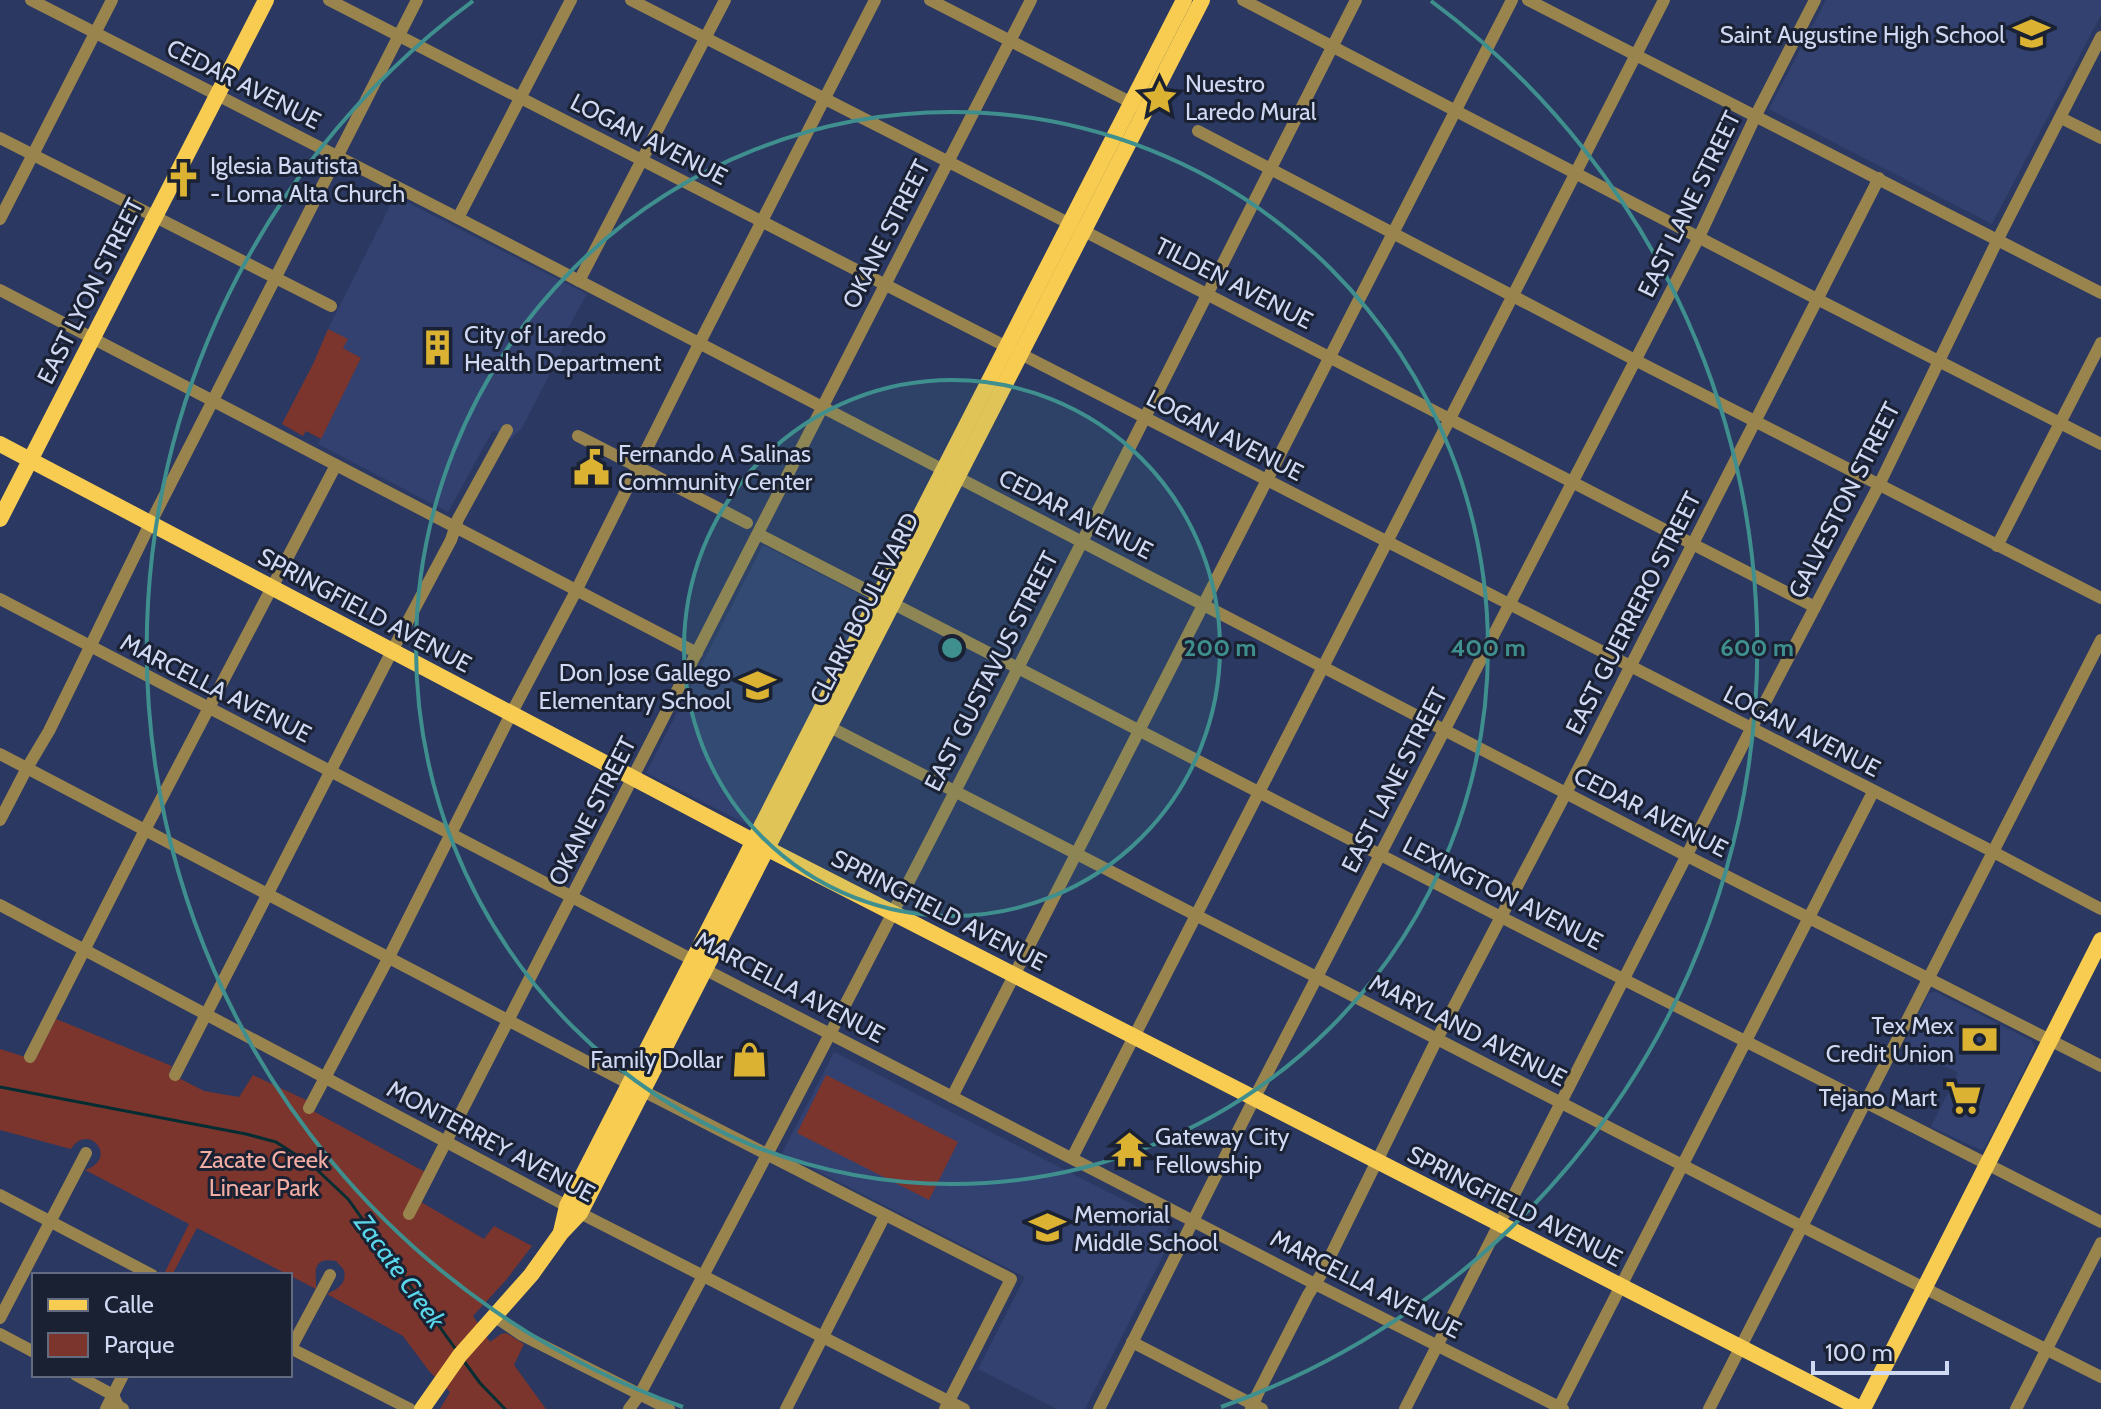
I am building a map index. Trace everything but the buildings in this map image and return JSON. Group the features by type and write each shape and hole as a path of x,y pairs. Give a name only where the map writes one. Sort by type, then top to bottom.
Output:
{"main road":[{"name":"EAST LYON STREET","path":"0,519 266,0"},
{"name":"CLARK BOULEVARD","path":"1139,106 1184,0"},
{"name":"CLARK BOULEVARD","path":"422,1409 460,1355 531,1275 574,1210 1139,106 1202,0"},
{"name":"SPRINGFIELD AVENUE","path":"0,444 760,846 1862,1409"},
{"path":"1862,1409 2101,940"}],"street":[{"name":"CEDAR AVENUE","path":"31,0 458,218 1687,856 2101,1066"},
{"path":"0,219 112,0"},
{"name":"LOGAN AVENUE","path":"329,0 2101,909"},
{"path":"0,820 49,731 150,524 417,0"},
{"path":"458,218 571,0"},
{"name":"TILDEN AVENUE","path":"631,0 1815,607"},
{"path":"579,281 725,0"},
{"path":"309,1108 576,591 875,0"},
{"path":"930,0 1139,106"},
{"name":"OKANE STREET","path":"409,1214 1031,0"},
{"path":"1243,0 2101,444"},
{"name":"EAST GUSTAVUS STREET","path":"629,1409 704,1275 955,791 1356,0"},
{"path":"952,1097 1512,0"},
{"path":"1528,0 2101,293"},
{"path":"1072,1158 1664,0"},
{"name":"EAST LANE STREET","path":"1099,1409 1254,1099 1699,237 1756,115 1815,0"},
{"name":"GALVESTON STREET","path":"1405,1409 1751,729 1879,485 1998,239 2101,37"},
{"path":"2061,118 2101,138"},
{"path":"1198,131 1635,360 2101,598"},
{"path":"0,138 331,306"},
{"name":"EAST GUERRERO STREET","path":"1256,1407 1258,1393 1378,1162 1437,1039 1566,793 1879,178"},
{"path":"0,290 697,653"},
{"path":"1997,546 2101,343"},
{"path":"175,1075 507,430"},
{"path":"578,436 747,523"},
{"path":"30,1057 336,465"},
{"name":"LEXINGTON AVENUE","path":"758,534 2101,1222"},
{"name":"MARCELLA AVENUE","path":"0,599 828,1034 1560,1408"},
{"path":"1709,1409 2101,640"},
{"name":"MARYLAND AVENUE","path":"823,723 2101,1377"},
{"path":"0,754 636,1087 1011,1279 947,1405"},
{"path":"1560,1408 1873,792"},
{"name":"MONTERREY AVENUE","path":"0,905 574,1210 824,1337 947,1405 964,1409"},
{"path":"0,1318 86,1153"},
{"path":"0,1195 148,1273"},
{"path":"786,1409 885,1215"},
{"path":"2016,1409 2101,1243"},
{"path":"292,1344 330,1275"},
{"path":"490,1321 669,1409"},
{"path":"0,1334 32,1351"},
{"path":"1132,1342 1256,1407"},
{"path":"292,1349 410,1409"},
{"path":"80,1377 113,1395 123,1409"},
{"path":"106,1409 122,1377"}],"shaded area":[{"path":"1826,0 2101,0 2101,15 1992,224 1769,109"},
{"path":"395,196 587,294 561,341 565,344 522,428 511,439 493,430 448,512 318,444 361,358 343,348 347,339 328,329"},
{"name":"Don Jose Gallego Elementary School","path":"763,545 869,599 752,827 646,773"},
{"path":"1936,992 2032,1041 2035,1048 1985,1148 1981,1150 1931,1127 1958,1073 1903,1045 1929,993"},
{"name":"Memorial Middle School","path":"834,1052 1171,1224 1166,1232 1173,1236 1085,1409 1057,1409 978,1369 1025,1277 782,1153"}],"green space":[{"path":"328,329 348,339 343,348 361,358 321,439 306,431 303,436 282,424"},
{"name":"Zacate Creek Linear Park","path":"56,1019 172,1066 169,1073 204,1091 239,1097 253,1075 306,1100 315,1112 425,1172 421,1202 484,1239 494,1226 532,1246 473,1316 490,1342 506,1333 524,1344 514,1365 546,1409 440,1409 450,1392 429,1371 403,1336 327,1294 338,1288 344,1279 344,1270 336,1261 327,1260 318,1264 316,1289 292,1277 292,1273 285,1273 197,1228 173,1273 165,1272 189,1224 85,1170 100,1158 98,1145 85,1139 78,1141 71,1149 0,1130 0,1049 35,1060"},
{"path":"826,1075 958,1142 929,1200 797,1133"}],"waterway":[{"name":"Zacate Creek","path":"0,1087 276,1142 312,1165 348,1199 457,1351"},
{"name":"Zacate Creek","path":"463,1360 505,1409"}],"place":[{"name":"Saint Augustine High School","path":"2031,34"},
{"name":"Nuestro Laredo Mural","path":"1159,97"},
{"name":"Iglesia Bautista - Loma Alta Church","path":"184,179"},
{"name":"City of Laredo Health Department","path":"438,348"},
{"name":"Fernando A Salinas Community Center","path":"592,467"},
{"name":"Don Jose Gallego Elementary School","path":"757,686"},
{"name":"Tex Mex Credit Union","path":"1980,1039"},
{"name":"Family Dollar","path":"749,1059"},
{"name":"Tejano Mart","path":"1963,1097"},
{"name":"Gateway City Fellowship","path":"1129,1150"},
{"name":"Memorial Middle School","path":"1048,1228"}]}
